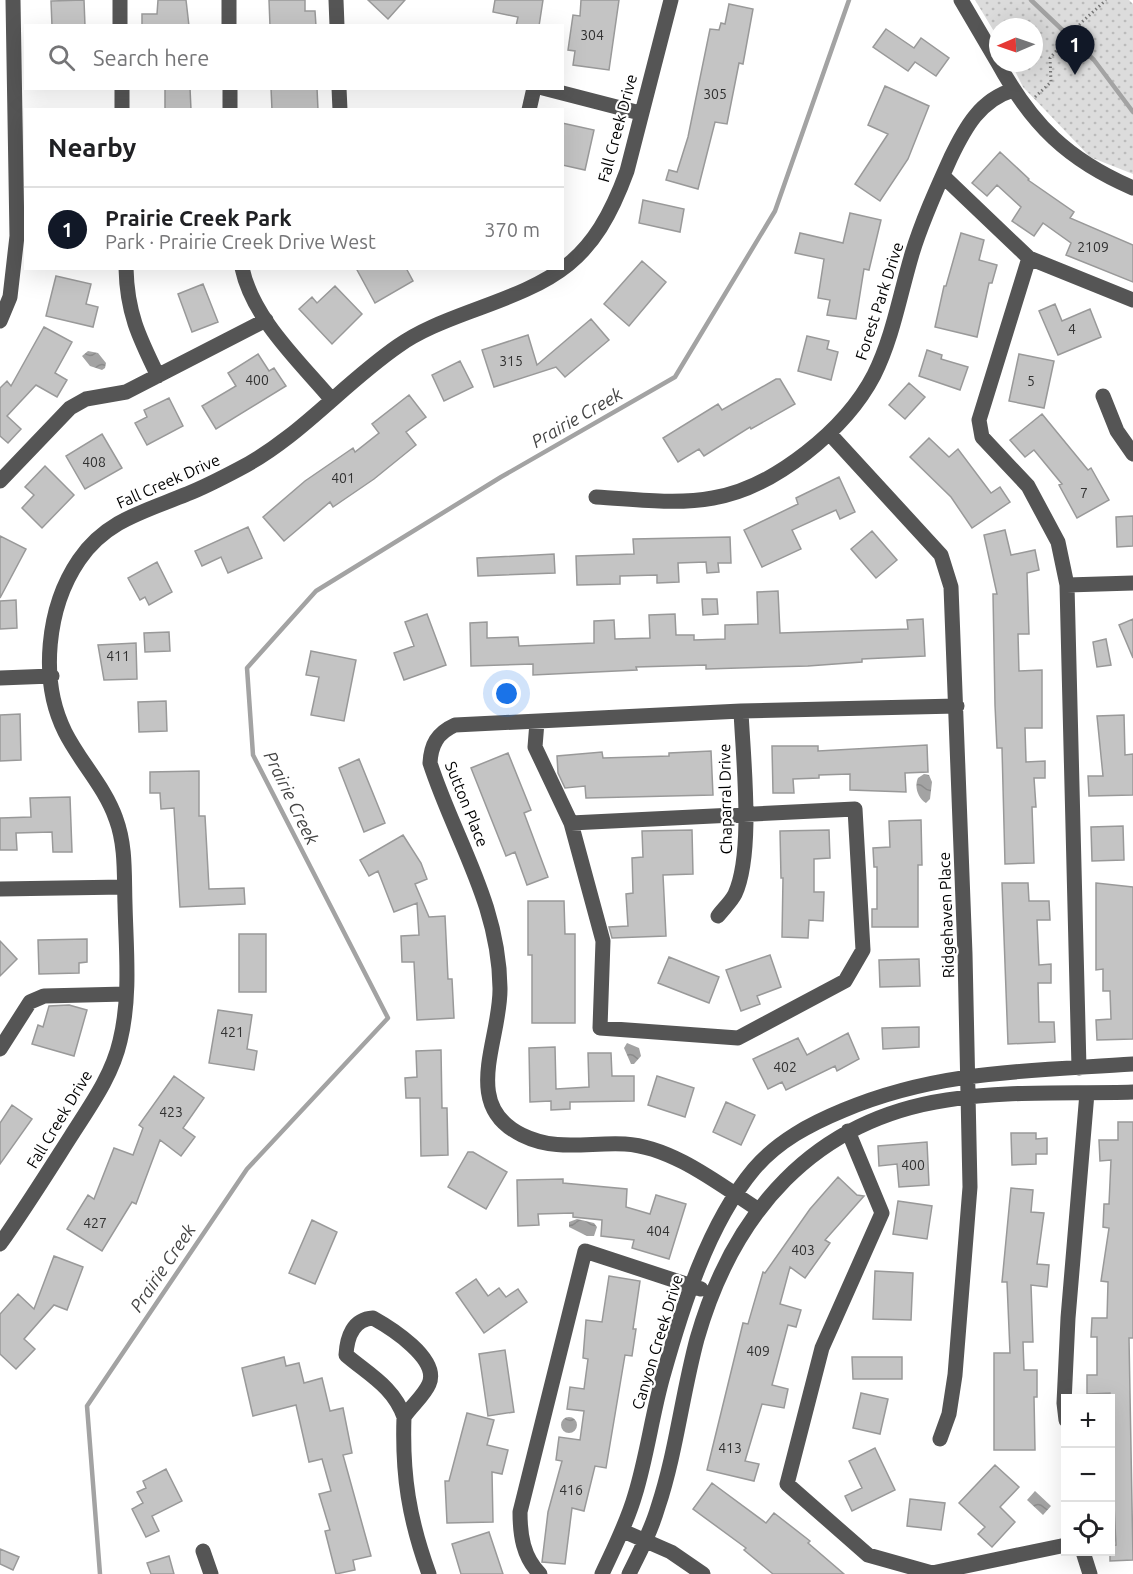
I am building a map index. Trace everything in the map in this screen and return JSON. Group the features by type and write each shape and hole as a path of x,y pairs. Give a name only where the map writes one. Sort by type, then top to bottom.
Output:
{"street":[{"path":"0,321 10,297 17,236 13,0"},
{"path":"120,0 120,24"},
{"path":"229,0 229,24"},
{"path":"336,0 337,24"},
{"name":"Fall Creek Drive","path":"564,267 583,252 599,231 618,196 633,150 640,113 671,0"},
{"path":"961,0 989,48"},
{"path":"1003,72 1033,117 1069,152 1089,166 1133,188"},
{"path":"122,90 122,108"},
{"path":"230,90 230,108"},
{"path":"339,90 340,108"},
{"path":"529,108 534,90"},
{"path":"551,90 640,113"},
{"name":"Forest Park Drive","path":"596,497 666,501 712,499 730,494 788,465 829,433 854,408 874,374 900,300 913,252 962,134 995,96 1013,90"},
{"path":"943,176 1029,258 1133,300"},
{"path":"1029,258 979,420 982,437 1028,486 1058,542 1067,585 1078,1068"},
{"path":"126,270 126,290 133,324 158,376"},
{"path":"242,270 245,282 266,320 331,399"},
{"name":"Fall Creek Drive","path":"0,1244 102,1087 120,1043 126,994 123,845 108,799 64,731 49,656 52,629 59,603 81,556 105,532 132,514 193,492 243,467 289,436 402,342 446,321 542,284 560,270"},
{"path":"0,482 70,408 86,399 126,392 266,320"},
{"path":"1103,396 1118,432 1133,454"},
{"name":"Ridgehaven Place","path":"829,433 941,555 951,587 957,706 970,1187 955,1375 949,1413 940,1439"},
{"path":"1067,585 1133,583"},
{"path":"0,678 52,676"},
{"name":"Sutton Place","path":"759,1210 709,1176 656,1152 626,1144 547,1145 508,1128 491,1109 487,1088 488,1066 500,1008 499,961 478,878 430,764 431,748 439,735 454,725 741,711 957,706"},
{"name":"Chaparral Drive","path":"718,916 734,897 741,876 745,852 741,711"},
{"path":"537,722 535,747 571,822 603,941 600,1028 738,1038 845,981 863,950 855,809 571,822"},
{"path":"0,889 124,887"},
{"path":"0,1049 30,1002 44,996 126,994"},
{"name":"Canyon Creek Drive","path":"602,1574 623,1531 635,1495 662,1378 692,1284 717,1228 737,1195 767,1156 803,1128 896,1090 968,1075 1133,1064"},
{"path":"629,1574 647,1539 659,1507 697,1340 712,1295 743,1233 770,1193 819,1150 848,1131 914,1107 968,1097 1133,1092"},
{"path":"1064,1394 1068,1318 1087,1093"},
{"path":"848,1131 882,1213 822,1348 787,1484 868,1555 932,1573 1061,1546"},
{"path":"540,1574 533,1567 524,1550 520,1531 520,1512 585,1251 692,1284 712,1295"},
{"path":"404,1417 429,1383 429,1367 426,1359 402,1336 373,1318 364,1319 352,1330 346,1342 346,1355 384,1385 399,1402 404,1417 403,1460 406,1498 416,1538 429,1574"},
{"path":"623,1531 647,1539 703,1574"},
{"path":"203,1551 211,1574"},
{"path":"1085,1556 1090,1574"}],"path":[{"path":"1035,97 1051,82 1050,58 1059,45 1106,0"}],"shaded area":[{"path":"975,0 1129,0 1133,4 1133,174 1090,157 1023,87 1016,72 1043,72 1043,18 989,18 989,23"}],"water":[{"path":"88,351 98,353 106,363 105,368 102,370 90,366 82,356"},
{"path":"924,774 929,775 932,782 930,799 926,803 917,789 918,778"},
{"path":"627,1043 639,1048 641,1056 634,1064 631,1064 624,1048"},
{"path":"577,1219 594,1223 597,1227 594,1236 587,1236 569,1227 569,1222"},
{"path":"566,1417 572,1417 577,1425 575,1431 566,1433 561,1428 561,1422"},
{"path":"1035,1491 1051,1506 1043,1515 1027,1500"}],"building":[{"path":"84,0 85,24 52,24 51,1"},
{"path":"158,0 186,0 189,24 142,24 142,14 157,14"},
{"path":"269,0 305,0 305,11 315,11 316,24 270,24"},
{"path":"368,0 405,0 388,19"},
{"path":"495,0 543,0 539,24 516,24 518,17 493,12"},
{"path":"581,0 619,0 609,70 573,65 575,51 568,50 573,15 580,16"},
{"path":"729,4 753,9 743,64 739,63 727,124 715,122 698,189 666,180 669,170 677,172 688,137 710,29 719,30 721,23 725,24"},
{"path":"886,29 914,48 921,38 949,58 936,76 915,62 908,71 873,47"},
{"path":"885,86 929,106 908,159 880,201 855,184 888,134 868,125"},
{"path":"165,90 190,90 191,108 165,108"},
{"path":"271,90 317,90 318,108 272,108"},
{"path":"564,123 594,130 585,170 564,165"},
{"path":"1000,152 1028,180 1074,212 1070,218 1133,245 1133,282 1066,255 1071,243 1043,223 1034,236 1012,221 1021,207 997,185 987,196 972,183"},
{"path":"643,200 684,209 680,232 639,223"},
{"path":"850,213 881,220 869,270 864,269 856,319 827,315 830,300 818,298 824,259 795,253 800,233 843,243"},
{"path":"961,233 984,240 979,260 997,265 992,283 989,283 977,337 935,327 944,286 946,286"},
{"path":"642,261 666,282 629,326 604,304"},
{"path":"357,270 407,270 413,281 375,303"},
{"path":"56,276 91,284 86,304 98,307 93,327 46,316"},
{"path":"203,284 218,322 192,332 178,294"},
{"path":"335,286 362,314 332,344 299,309 312,297 317,303"},
{"path":"1055,304 1062,321 1090,309 1101,337 1058,355 1039,311"},
{"path":"591,319 609,340 565,377 556,367 494,387 482,350 528,335 537,365"},
{"path":"44,327 72,342 55,373 67,380 57,397 36,385 7,416 21,429 8,443 0,436 0,388 7,381 11,386"},
{"path":"807,336 829,341 827,349 838,352 831,380 798,371"},
{"path":"927,350 942,355 941,359 968,367 960,390 919,376"},
{"path":"258,354 269,371 274,368 286,386 216,429 202,406 236,386 228,373"},
{"path":"1019,354 1054,361 1044,408 1009,401"},
{"path":"460,361 473,387 444,401 432,375"},
{"path":"776,379 780,379 795,404 751,429 750,427 704,456 699,449 678,462 663,438 718,404 722,410"},
{"path":"909,383 925,397 905,419 889,405"},
{"path":"409,395 426,417 406,432 416,445 374,479 333,507 330,502 284,541 263,517 305,481 353,448 355,452 379,433 372,424"},
{"path":"169,398 183,426 147,445 135,423 147,417 144,410"},
{"path":"1042,414 1088,470 1091,468 1109,500 1077,518 1059,485 1062,484 1034,450 1025,457 1010,440"},
{"path":"102,434 122,468 85,489 66,456"},
{"path":"929,438 949,457 958,449 991,493 1000,487 1010,502 972,528 951,497 910,457"},
{"path":"45,466 74,495 42,528 22,508 34,495 25,487"},
{"path":"839,477 855,512 840,519 836,510 792,530 801,549 762,567 744,530 798,504 796,498"},
{"path":"1133,516 1133,546 1117,547 1116,517"},
{"path":"248,527 262,558 228,573 221,557 202,566 195,551"},
{"path":"1005,530 1011,555 1035,550 1039,570 1027,573 1029,634 1018,634 1019,671 1042,670 1042,728 1025,728 1026,762 1045,761 1045,778 1034,778 1036,807 1032,807 1034,863 1005,864 1002,748 997,748 995,705 993,594 997,594 984,535"},
{"path":"872,531 897,560 876,578 851,549"},
{"path":"0,536 26,549 0,598"},
{"path":"730,537 731,563 718,563 719,572 707,573 706,562 678,563 679,582 657,583 657,575 620,576 620,584 577,585 576,556 634,554 633,539"},
{"path":"554,554 555,573 478,576 477,558"},
{"path":"157,562 172,592 149,605 145,597 140,600 128,578"},
{"path":"778,591 780,633 908,629 907,620 923,619 925,656 862,659 862,662 808,666 706,669 706,665 636,667 637,670 533,675 533,664 471,666 470,623 487,622 487,638 518,637 519,646 594,643 594,621 614,620 615,639 650,638 649,615 675,614 676,635 694,635 694,640 725,639 725,625 758,624 757,592"},
{"path":"702,599 717,599 718,614 703,615"},
{"path":"16,600 17,628 0,629 0,601"},
{"path":"427,614 446,665 404,680 394,653 414,646 405,622"},
{"path":"1133,619 1133,658 1119,625"},
{"path":"169,632 170,651 145,652 144,633"},
{"path":"1106,639 1111,665 1097,667 1093,642"},
{"path":"136,643 137,679 104,680 98,645"},
{"path":"311,651 356,660 344,721 311,715 319,677 306,675"},
{"path":"166,701 167,731 139,732 138,702"},
{"path":"20,714 21,760 0,761 0,715"},
{"path":"1124,715 1125,755 1133,754 1133,795 1089,796 1088,776 1103,776 1097,716"},
{"path":"927,745 928,772 905,773 906,792 850,790 850,774 793,779 794,793 773,793 772,746 818,746 818,751"},
{"path":"711,751 713,795 586,798 585,786 565,788 558,773 557,756 602,752 603,758 669,756 669,753"},
{"path":"508,753 531,810 524,813 548,877 527,885 515,852 506,856 471,768"},
{"path":"359,759 385,823 364,832 339,768"},
{"path":"199,771 199,816 205,816 209,889 244,888 245,904 180,907 174,808 161,809 160,793 150,793 150,772"},
{"path":"70,797 72,852 53,852 52,832 16,833 17,850 0,850 0,818 31,817 30,798"},
{"path":"921,820 922,865 918,865 918,927 872,927 872,909 877,909 877,867 874,867 873,848 890,847 889,821"},
{"path":"1123,826 1124,860 1092,861 1091,827"},
{"path":"692,830 693,874 663,875 666,936 612,938 609,927 628,926 626,894 633,893 632,858 643,857 642,831"},
{"path":"829,830 830,858 814,859 814,892 824,892 823,921 809,920 808,938 782,937 783,878 781,878 780,831"},
{"path":"403,835 421,863 427,879 415,884 429,917 445,916 448,979 452,979 454,1018 417,1020 414,962 402,962 401,936 419,935 417,903 394,912 378,871 369,876 360,860"},
{"path":"1002,883 1028,883 1029,901 1049,901 1050,920 1037,920 1039,965 1051,964 1051,983 1038,983 1039,1022 1054,1022 1055,1042 1008,1044"},
{"path":"1096,883 1133,887 1133,1039 1097,1040 1096,1020 1111,1019 1110,991 1103,991 1103,969 1096,970"},
{"path":"528,901 564,901 565,934 575,934 575,1023 532,1023 532,955 528,955"},
{"path":"239,934 266,934 266,992 239,992"},
{"path":"87,939 87,962 79,963 79,973 39,974 38,940"},
{"path":"0,941 17,959 0,976"},
{"path":"770,955 781,987 757,996 760,1004 741,1011 726,970"},
{"path":"669,957 719,977 709,1003 658,983"},
{"path":"919,959 920,986 880,987 879,960"},
{"path":"69,1005 87,1010 74,1056 32,1044 38,1025 43,1027 49,1006"},
{"path":"218,1010 252,1015 247,1049 257,1051 254,1070 209,1063"},
{"path":"919,1027 919,1047 883,1049 882,1028"},
{"path":"848,1033 859,1059 837,1071 835,1066 786,1090 782,1082 768,1089 753,1059 798,1038 807,1055"},
{"path":"555,1047 556,1089 589,1087 588,1053 611,1053 612,1076 634,1076 634,1101 570,1102 570,1109 551,1110 551,1101 530,1102 529,1048"},
{"path":"441,1050 442,1108 447,1108 448,1155 421,1156 420,1098 406,1098 405,1078 417,1077 416,1051"},
{"path":"174,1076 204,1098 183,1128 195,1137 181,1156 160,1140 136,1204 132,1202 102,1251 67,1229 88,1195 94,1199 114,1148 133,1155 143,1128 139,1125"},
{"path":"657,1076 694,1088 685,1117 648,1105"},
{"path":"726,1102 755,1115 741,1145 713,1132"},
{"path":"12,1105 32,1119 0,1164 0,1123"},
{"path":"1118,1122 1133,1122 1133,1338 1129,1338 1133,1560 1110,1561 1110,1556 1115,1556 1116,1545 1115,1394 1087,1394 1087,1375 1097,1375 1097,1337 1091,1337 1092,1318 1107,1318 1108,1282 1101,1281 1109,1228 1103,1227 1104,1204 1109,1204 1111,1160 1100,1161 1099,1140 1118,1140"},
{"path":"1011,1133 1036,1133 1036,1139 1047,1138 1047,1154 1036,1154 1036,1164 1012,1165"},
{"path":"927,1142 929,1185 899,1187 897,1164 879,1166 878,1146"},
{"path":"468,1152 473,1152 507,1172 486,1209 448,1187"},
{"path":"838,1177 857,1195 864,1196 825,1240 830,1243 805,1278 790,1267 780,1304 801,1310 796,1327 788,1325 772,1385 788,1389 784,1408 762,1404 745,1461 759,1464 754,1481 707,1470 743,1323 748,1324 763,1272 765,1273 810,1209"},
{"path":"563,1179 563,1183 627,1189 626,1207 650,1214 656,1195 686,1204 669,1259 632,1248 634,1240 601,1236 602,1220 573,1217 573,1213 538,1214 539,1225 518,1226 517,1180"},
{"path":"1011,1188 1033,1190 1031,1212 1044,1213 1037,1264 1049,1265 1047,1287 1031,1285 1033,1342 1023,1342 1024,1370 1037,1370 1037,1397 1034,1397 1035,1450 994,1450 994,1353 1010,1353 1007,1282 1002,1282"},
{"path":"898,1201 932,1206 927,1239 893,1234"},
{"path":"312,1220 337,1232 315,1284 289,1273"},
{"path":"54,1256 83,1267 67,1310 54,1305 24,1339 35,1349 16,1369 0,1354 0,1314 18,1294 34,1309"},
{"path":"875,1271 913,1273 911,1320 873,1319"},
{"path":"609,1276 640,1281 633,1329 636,1329 632,1356 625,1355 606,1468 595,1466 584,1511 572,1508 565,1564 542,1562 548,1512 562,1461 556,1460 559,1437 580,1440 584,1411 567,1409 570,1387 584,1389 588,1359 583,1358 586,1320 602,1322"},
{"path":"476,1279 488,1296 499,1288 506,1297 518,1289 527,1302 484,1333 456,1293"},
{"path":"505,1350 514,1412 488,1416 479,1354"},
{"path":"284,1357 286,1366 299,1363 304,1383 322,1378 330,1411 343,1408 352,1453 343,1455 371,1556 353,1560 355,1570 336,1574 325,1531 330,1530 319,1494 331,1491 322,1459 309,1462 296,1405 253,1416 242,1368"},
{"path":"852,1357 902,1357 902,1379 853,1379"},
{"path":"861,1393 888,1399 880,1434 853,1428"},
{"path":"467,1413 494,1420 487,1445 508,1450 502,1474 492,1472 493,1522 447,1523 445,1481 449,1481"},
{"path":"875,1448 895,1490 852,1511 845,1496 862,1488 849,1461"},
{"path":"995,1465 1019,1487 1000,1507 1015,1522 992,1547 978,1534 985,1527 959,1503"},
{"path":"166,1469 182,1501 152,1516 159,1531 146,1537 132,1509 143,1503 137,1492 146,1488 143,1481"},
{"path":"712,1483 766,1523 774,1513 810,1541 808,1543 844,1574 773,1574 744,1550 746,1548 693,1509"},
{"path":"910,1499 945,1503 941,1530 907,1526"},
{"path":"489,1532 503,1574 461,1574 452,1544"},
{"path":"0,1549 19,1557 13,1570 0,1564"},
{"path":"169,1556 174,1574 151,1574 147,1563"}],"waterway":[{"name":"Prairie Creek","path":"100,1574 87,1406 247,1169 388,1018 253,755 247,668 316,591 501,477 675,377 775,211 849,0"},
{"path":"1031,0 1094,60 1133,112"}],"place":[{"name":"Prairie Creek Park","path":"1075,75"}]}
